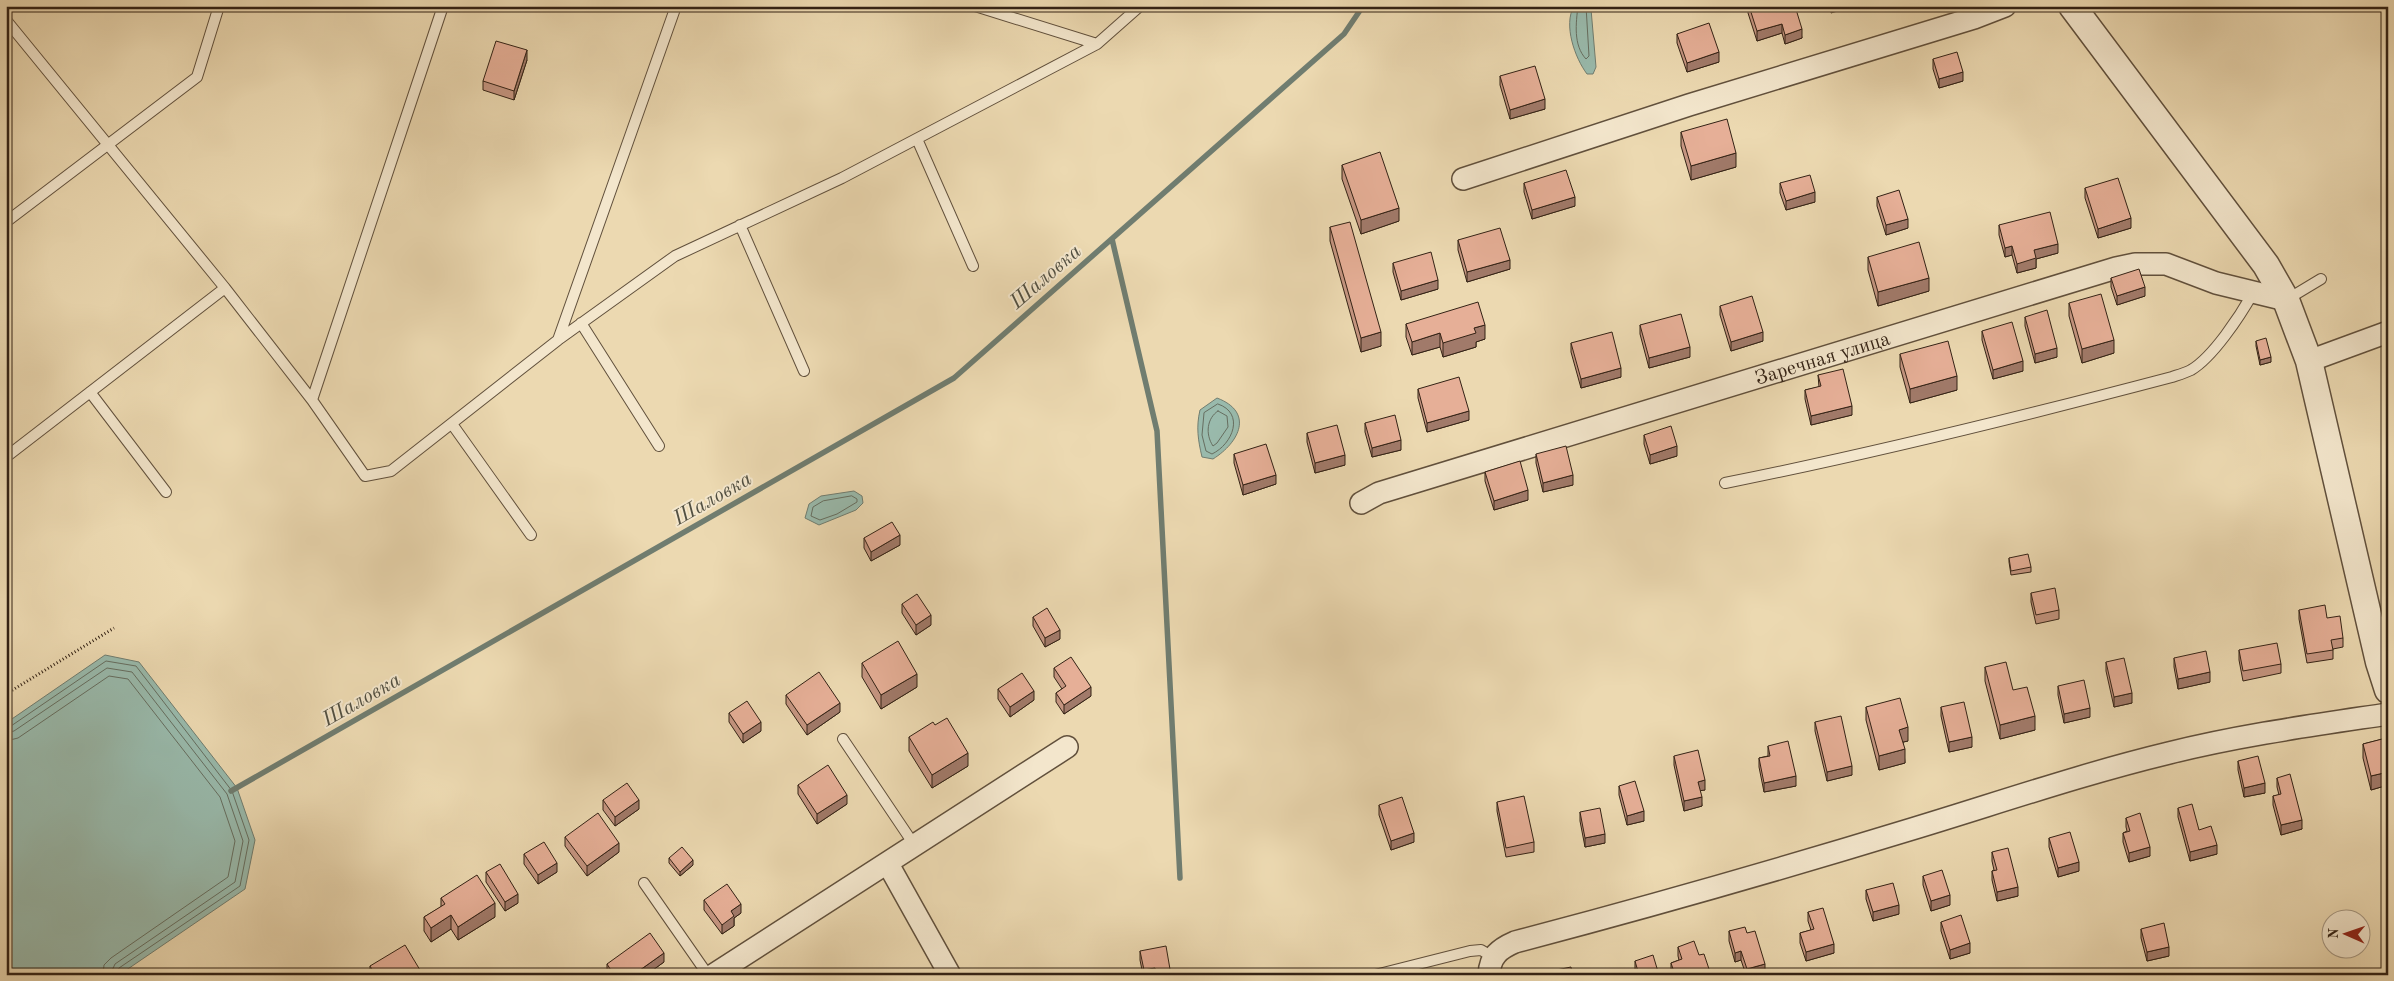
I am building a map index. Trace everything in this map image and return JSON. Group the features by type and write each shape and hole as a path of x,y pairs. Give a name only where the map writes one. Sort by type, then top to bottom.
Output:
{"street":[{"path":"1463,179 1689,105 1974,18 2005,6"},
{"path":"2072,6 2266,264 2286,300 2310,361 2379,662 2388,690"},
{"name":"Заречная улица","path":"1361,503 1379,493 2116,268 2135,264 2166,264 2216,283 2253,294 2286,300"},
{"path":"2310,361 2388,332"},
{"path":"1491,966 1502,947 1515,942 1635,911 1911,830 2124,764 2172,752 2284,730 2388,714"},
{"path":"713,975 1067,747"},
{"path":"888,864 950,975"}],"lane":[{"path":"6,222 197,77 218,6"},
{"path":"312,400 443,6"},
{"path":"558,340 676,6"},
{"path":"975,6 1097,44"},
{"path":"6,20 225,288 312,400 365,476 391,471 558,340 674,256 842,178 1097,44 1140,6"},
{"path":"917,139 973,266"},
{"path":"740,225 804,371"},
{"path":"2286,300 2321,279"},
{"path":"6,458 225,288"},
{"path":"1725,483 1796,469 2058,407 2172,377 2190,370 2204,360 2239,317 2253,294"},
{"path":"581,323 659,446"},
{"path":"90,392 166,492"},
{"path":"452,424 530,535"},
{"path":"843,738 915,846"},
{"path":"644,883 708,975"},
{"path":"1375,975 1470,951 1481,950 1491,966"}],"path":[{"path":"6,694 114,628"}],"water":[{"path":"1574,6 1589,6 1591,9 1596,67 1593,74 1587,74 1578,59 1572,41 1570,22"},
{"path":"1217,398 1229,404 1236,411 1239,427 1236,436 1230,444 1213,459 1202,457 1198,422 1200,410"},
{"path":"854,491 862,496 863,503 856,510 819,525 805,518 809,504 821,496"},
{"path":"105,655 139,662 237,788 255,840 245,889 119,975 6,975 6,723"}],"building":[{"path":"1749,6 1795,6 1802,29 1785,35 1782,24 1757,31"},
{"path":"1709,23 1719,52 1687,63 1677,34"},
{"path":"496,41 527,50 514,91 483,81"},
{"path":"1957,52 1963,72 1939,79 1933,59"},
{"path":"1535,66 1545,99 1510,110 1500,76"},
{"path":"1727,119 1736,153 1691,166 1681,132"},
{"path":"1380,152 1399,208 1361,220 1342,165"},
{"path":"1566,170 1575,197 1532,210 1524,183"},
{"path":"1810,175 1815,192 1786,201 1780,183"},
{"path":"2118,178 2131,218 2098,229 2085,188"},
{"path":"1899,190 1908,219 1886,225 1877,197"},
{"path":"2050,212 2058,244 2034,250 2036,258 2017,264 2012,246 2005,248 1999,225"},
{"path":"1350,222 1381,332 1361,338 1330,227"},
{"path":"1500,228 1510,260 1467,272 1458,240"},
{"path":"1919,242 1929,278 1878,292 1868,257"},
{"path":"1431,252 1438,280 1401,291 1393,263"},
{"path":"2139,269 2145,287 2117,296 2111,278"},
{"path":"2101,294 2114,340 2082,349 2069,303"},
{"path":"1752,296 1763,332 1731,342 1720,306"},
{"path":"1478,302 1485,325 1474,328 1476,333 1443,343 1440,333 1412,342 1406,324"},
{"path":"2047,310 2057,348 2035,354 2025,317"},
{"path":"1681,314 1690,347 1649,358 1640,325"},
{"path":"2012,322 2023,361 1993,370 1982,331"},
{"path":"1612,332 1621,368 1581,379 1571,343"},
{"path":"2266,338 2271,357 2260,360 2256,341"},
{"path":"1948,341 1957,376 1910,389 1900,354"},
{"path":"1843,369 1852,406 1811,416 1805,390 1821,386 1818,375"},
{"path":"1459,377 1469,411 1427,423 1418,389"},
{"path":"1395,415 1401,440 1372,448 1365,423"},
{"path":"1337,425 1345,455 1315,463 1307,433"},
{"path":"1671,426 1677,446 1650,455 1644,435"},
{"path":"1266,444 1276,475 1243,485 1234,454"},
{"path":"1566,446 1573,475 1543,483 1536,454"},
{"path":"1520,461 1528,490 1494,501 1485,472"},
{"path":"892,522 900,535 871,552 864,538"},
{"path":"2028,554 2031,567 2011,571 2009,558"},
{"path":"2055,588 2059,610 2036,615 2031,593"},
{"path":"917,594 931,615 916,625 902,604"},
{"path":"2325,605 2327,618 2340,616 2343,638 2331,640 2333,650 2307,654 2299,610"},
{"path":"1047,608 1060,630 1045,638 1033,617"},
{"path":"898,641 917,674 881,695 862,663"},
{"path":"2277,643 2281,664 2243,671 2239,650"},
{"path":"2206,651 2210,672 2178,679 2174,658"},
{"path":"1071,657 1091,687 1064,705 1056,693 1066,686 1054,668"},
{"path":"2124,658 2132,693 2114,697 2106,662"},
{"path":"2006,662 2013,690 2027,687 2035,716 2000,725 1985,667"},
{"path":"819,672 840,703 807,725 786,695"},
{"path":"1022,673 1034,691 1010,707 998,689"},
{"path":"2084,680 2090,708 2064,714 2058,686"},
{"path":"1900,698 1908,727 1899,730 1905,749 1879,756 1866,707"},
{"path":"747,701 761,722 743,734 729,713"},
{"path":"1964,702 1972,737 1949,742 1941,707"},
{"path":"1841,716 1852,766 1827,772 1815,722"},
{"path":"947,718 968,753 932,775 909,737 933,722 935,725"},
{"path":"2388,724 2388,772 2371,776 2363,744 2386,738 2383,725"},
{"path":"1788,741 1796,776 1764,783 1759,758 1770,756 1768,746"},
{"path":"1698,750 1705,780 1698,782 1702,797 1684,801 1674,756"},
{"path":"2258,756 2265,783 2244,788 2238,761"},
{"path":"828,765 847,795 817,814 798,785"},
{"path":"2290,774 2302,820 2281,825 2273,796 2281,794 2277,778"},
{"path":"1635,781 1644,811 1627,816 1619,786"},
{"path":"627,783 639,800 615,817 603,800"},
{"path":"1524,796 1534,842 1506,848 1497,802"},
{"path":"1402,797 1414,833 1391,841 1379,805"},
{"path":"2192,804 2199,830 2211,826 2217,845 2190,852 2178,808"},
{"path":"1600,808 1605,834 1585,838 1580,812"},
{"path":"598,813 619,843 587,866 565,837"},
{"path":"2140,813 2150,847 2129,853 2123,833 2130,831 2126,818"},
{"path":"2070,832 2079,862 2058,868 2049,838"},
{"path":"544,842 557,863 538,875 524,854"},
{"path":"682,847 693,860 680,872 669,858"},
{"path":"2008,848 2018,887 1997,892 1992,871 1997,870 1992,852"},
{"path":"500,864 518,894 505,902 486,872"},
{"path":"1942,870 1950,895 1931,901 1923,876"},
{"path":"477,875 495,903 458,927 451,915 431,928 424,917 445,904 441,898"},
{"path":"1893,883 1899,905 1873,912 1866,890"},
{"path":"727,884 741,904 731,911 734,916 722,925 704,900"},
{"path":"1823,908 1834,944 1806,952 1800,933 1814,929 1808,912"},
{"path":"1961,915 1970,943 1950,950 1941,922"},
{"path":"2164,923 2169,947 2147,952 2141,929"},
{"path":"1745,927 1747,933 1755,931 1765,964 1747,969 1741,951 1735,953 1729,931"},
{"path":"650,933 664,953 633,975 614,975 607,964"},
{"path":"1694,941 1699,955 1704,954 1710,972 1703,975 1675,975 1671,963 1682,959 1678,947"},
{"path":"405,945 423,975 375,975 370,966"},
{"path":"1166,946 1171,975 1156,975 1155,968 1144,970 1140,951"},
{"path":"1653,955 1659,975 1639,975 1635,961"},
{"path":"1571,967 1572,975 1542,975 1542,973"}],"waterway":[{"name":"Шаловка","path":"231,791 954,378 1344,34 1363,6"},
{"path":"1112,239 1157,431 1180,878"}]}
